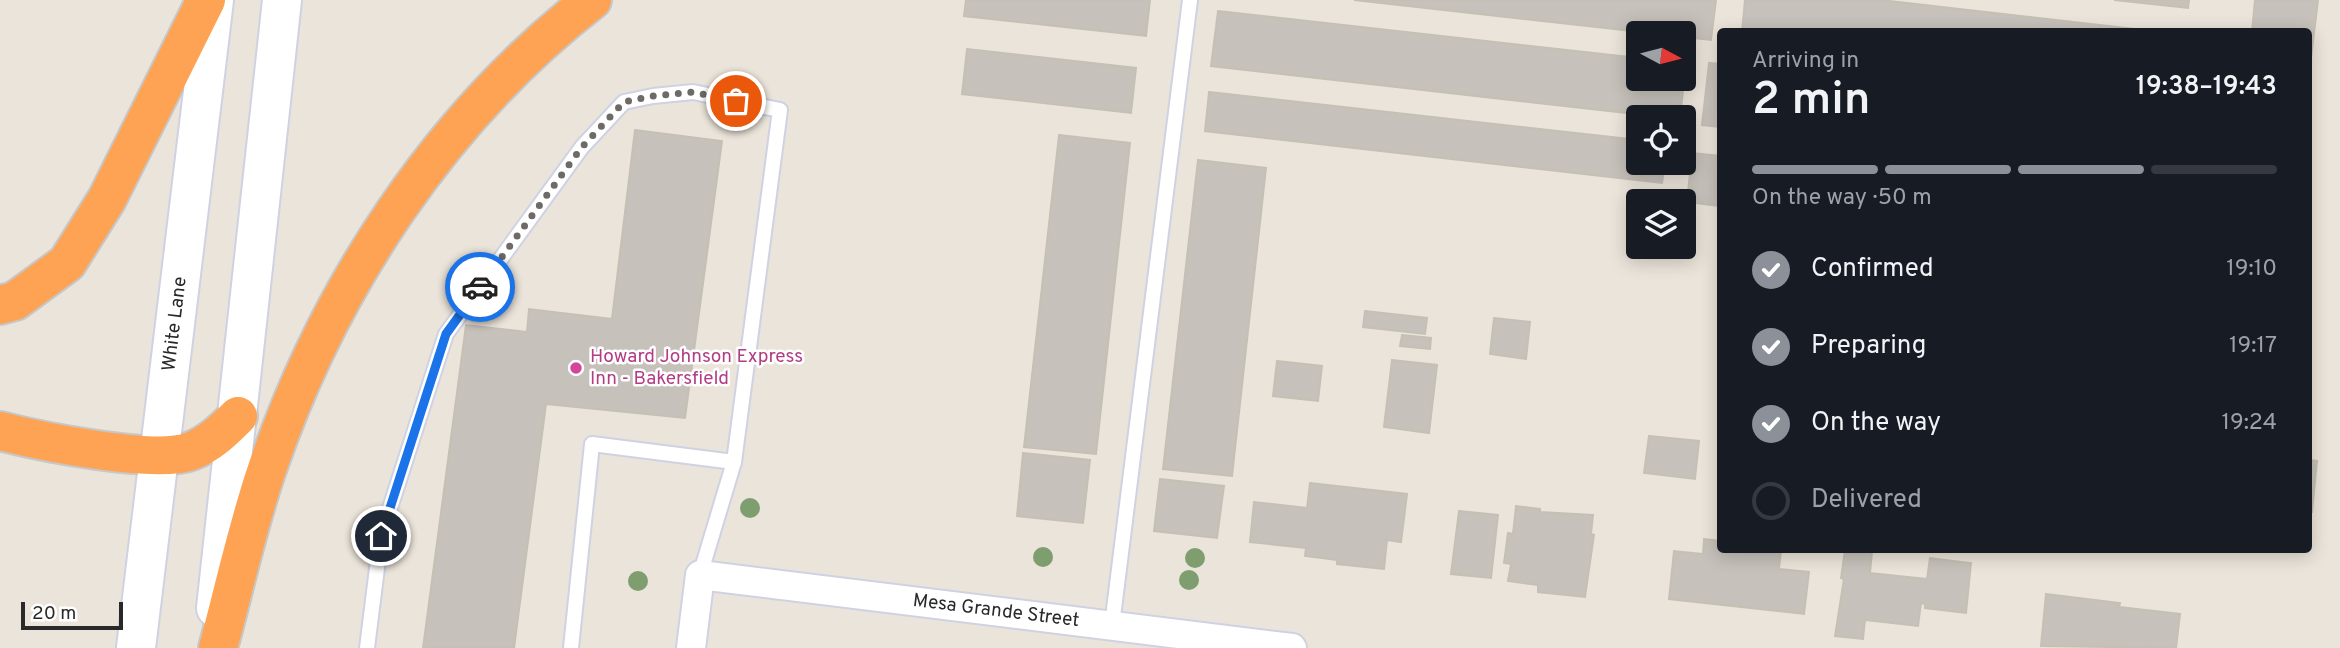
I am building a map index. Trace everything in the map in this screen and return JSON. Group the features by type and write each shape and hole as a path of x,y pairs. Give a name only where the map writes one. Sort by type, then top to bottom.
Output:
{"highway":[{"path":"0,305 15,301 67,263 107,199 206,0"},
{"path":"218,648 267,470 305,371 344,293 390,218 442,148 501,82 565,21 592,0"},
{"path":"0,431 41,441 159,457 190,452 215,439 238,416"}],"main road":[{"name":"White Lane","path":"136,648 214,0"},
{"path":"211,648 282,0"}],"street":[{"name":"Mesa Grande Street","path":"700,575 1112,625 1158,640 1292,648"},
{"path":"691,648 700,575"}],"lane":[{"path":"1112,625 1190,0"},
{"path":"367,648 381,536 446,334 582,147 624,102 693,92 780,110 734,462 700,575"},
{"path":"571,648 592,444 734,462"}],"building":[{"path":"966,0 1150,0 1146,36 964,16"},
{"path":"1354,0 1716,0 1711,40 1696,38 1696,21 1626,21 1626,30"},
{"path":"1745,0 1881,0 2126,28 1742,28"},
{"path":"2114,0 2189,0 2188,8"},
{"path":"2255,0 2318,0 2312,50 2312,28 2252,28"},
{"path":"1218,11 1626,57 1626,91 1683,91 1681,105 1626,105 1626,113 1211,66"},
{"path":"967,49 1136,68 1131,113 962,94"},
{"path":"1709,63 1717,64 1717,127 1702,125"},
{"path":"1209,92 1626,139 1626,175 1663,175 1662,183 1205,131"},
{"name":"Howard Johnson Express Inn - Bakersfield","path":"635,130 722,141 685,418 546,404 514,648 423,648 466,325 527,332 529,309 612,319"},
{"path":"1059,135 1130,143 1096,454 1024,447"},
{"path":"1696,153 1717,156 1717,206 1696,203 1696,189 1688,189 1690,175 1696,175"},
{"path":"1198,160 1266,168 1232,476 1163,469"},
{"path":"1365,311 1427,318 1425,334 1363,327"},
{"path":"1494,318 1530,322 1526,359 1490,354"},
{"path":"1402,335 1431,338 1430,349 1400,346"},
{"path":"1392,360 1437,365 1429,433 1384,427"},
{"path":"1277,361 1322,366 1318,401 1273,396"},
{"path":"1649,436 1699,441 1695,479 1644,473"},
{"path":"1023,453 1090,460 1083,523 1017,516"},
{"path":"2312,460 2317,461 2312,512"},
{"path":"1160,479 1224,486 1217,538 1154,531"},
{"path":"1310,483 1407,494 1401,542 1387,540 1384,569 1337,564 1337,560 1305,556 1306,548 1250,542 1254,502 1307,508"},
{"path":"1516,506 1540,509 1540,512 1593,515 1591,534 1594,535 1585,597 1538,592 1538,585 1508,581 1511,564 1504,563 1508,533 1513,534"},
{"path":"1459,511 1498,515 1491,578 1451,574"},
{"path":"1704,539 1717,541 1717,553 1781,553 1779,569 1809,572 1804,614 1669,599 1674,551 1703,554"},
{"path":"1845,553 1872,553 1870,573 1927,579 1930,558 1971,563 1966,613 1925,608 1925,604 1921,603 1918,626 1865,620 1863,639 1835,636 1844,579 1841,578"},
{"path":"2046,594 2180,614 2176,648 2041,646"}],"way so far":[{"path":"480,287 582,147 624,102 693,92 736,101"}],"place":[{"name":"Howard Johnson Express Inn - Bakersfield","path":"576,368"}],"route":[{"path":"381,536 446,334 480,287"}]}
